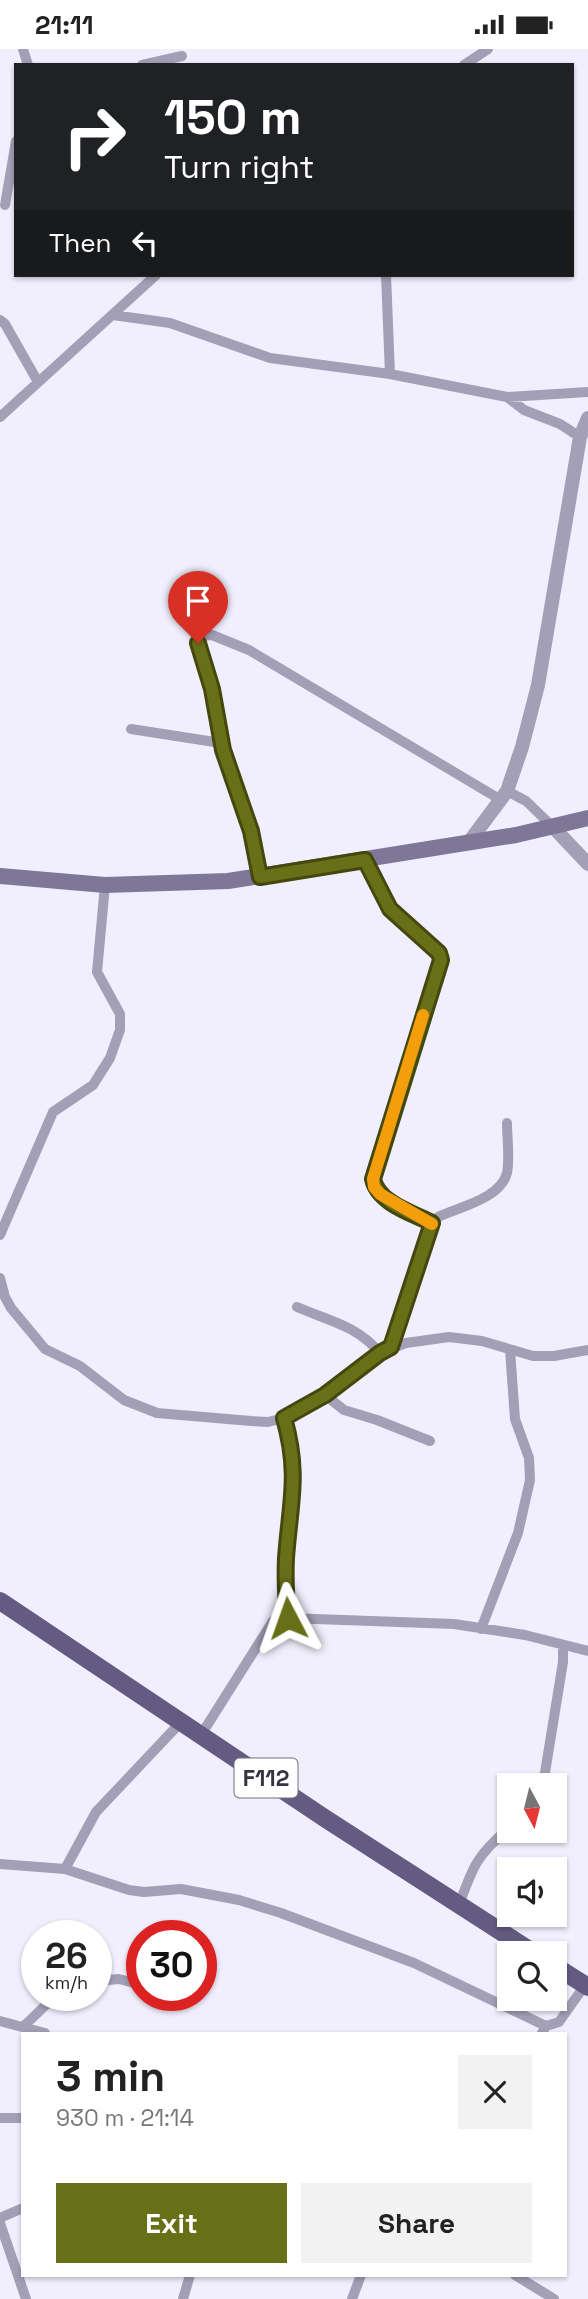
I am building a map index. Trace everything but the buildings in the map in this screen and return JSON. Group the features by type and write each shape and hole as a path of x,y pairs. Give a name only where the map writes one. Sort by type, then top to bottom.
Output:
{"main road":[{"path":"0,876 105,885 228,881 554,827 588,818"},
{"name":"F112","path":"0,1601 515,1941"},
{"path":"567,1974 587,1986"}],"street":[{"path":"467,63 488,49"},
{"path":"152,63 182,57"},
{"path":"5,205 14,153"},
{"path":"0,417 154,277"},
{"path":"386,277 390,374"},
{"path":"113,315 170,323 270,358 390,374 507,397 588,393"},
{"path":"0,320 5,324 38,382"},
{"path":"507,397 524,410 560,424 580,437"},
{"path":"468,842 504,796 522,747 538,685 580,437 588,418"},
{"path":"260,877 251,831 221,743 212,689 198,643 200,636 212,635 249,650 504,796 526,801 588,864"},
{"path":"131,729 221,743"},
{"path":"365,860 390,909 439,953 441,960 373,1179 374,1187 389,1201 432,1223"},
{"path":"0,1235 53,1112 93,1085 110,1058 120,1030 120,1014 97,972 105,885"},
{"path":"391,1347 432,1223 438,1217 497,1189 507,1173 507,1123"},
{"path":"0,1278 11,1308 45,1349 80,1366 124,1400 157,1413 268,1422 284,1418 325,1395 380,1353 406,1343 449,1338 482,1341 533,1356 554,1356 588,1350"},
{"path":"297,1307 355,1330 369,1340 380,1353"},
{"path":"481,1629 518,1533 530,1479 529,1458 514,1419 510,1350"},
{"path":"325,1395 344,1410 430,1441"},
{"path":"284,1418 292,1446 294,1472 286,1557 288,1618"},
{"path":"201,1735 273,1621 288,1618 454,1625 525,1635 588,1651"},
{"path":"545,1773 563,1662 563,1645"},
{"path":"65,1869 96,1812 181,1722"},
{"path":"459,1905 481,1853 497,1839"},
{"path":"0,1864 65,1869 130,1890 144,1892 181,1889 239,1900 415,1963 544,2030 559,2022 587,1986"},
{"path":"24,2026 40,2011"},
{"path":"0,2021 43,2032"},
{"path":"0,2118 21,2118"},
{"path":"21,2209 0,2221 26,2299"},
{"path":"183,2299 189,2277"},
{"path":"352,2299 360,2277"},
{"path":"518,2277 554,2299"}],"slow traffic":[{"path":"423,1015 373,1179 374,1187 389,1201 432,1224"}],"route":[{"path":"198,643 212,689 221,743 251,831 260,877 365,860 390,909 439,953 441,960 373,1179 374,1187 389,1201 432,1223 391,1347 325,1395 284,1418 292,1446 294,1472 285,1581 288,1618"}]}
